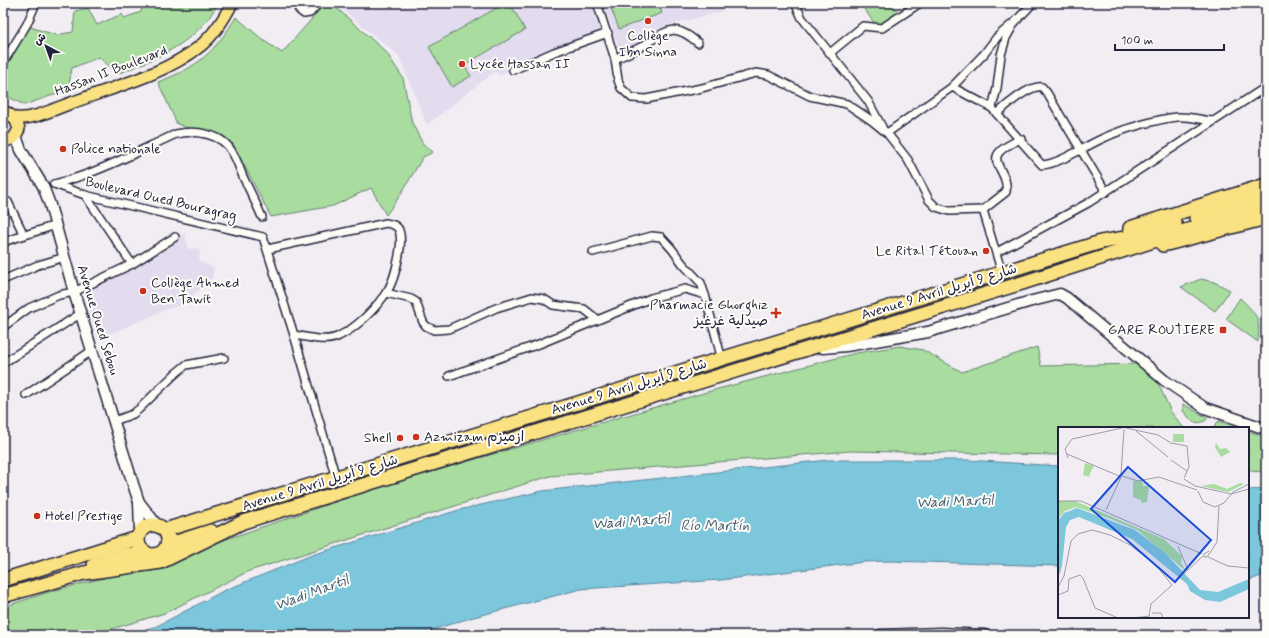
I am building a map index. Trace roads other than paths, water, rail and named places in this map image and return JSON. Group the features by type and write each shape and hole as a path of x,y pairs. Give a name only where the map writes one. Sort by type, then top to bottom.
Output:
{"highway":[{"path":"1101,242 1132,228 1158,219 1266,185"},
{"name":"Avenue 9 Avril شارع 9 أبريل","path":"161,528 336,478 1101,242 1158,229 1266,196"},
{"name":"Avenue 9 Avril شارع 9 أبريل","path":"3,596 84,573 161,562 243,522 1022,283 1266,205"},
{"path":"1114,253 1182,241 1266,218"},
{"path":"60,579 85,568 126,555 145,552 158,554 167,545 243,522"},
{"path":"3,580 139,535 150,525 161,528 167,535 167,545"},
{"path":"139,535 138,544 145,552"}],"main road":[{"name":"Hassan II Boulevard","path":"15,130 187,56 200,46 213,32 232,3"},
{"path":"3,113 7,113 15,130"}],"street":[{"path":"3,63 28,24 36,3"},
{"path":"296,3 299,10 304,14 310,13 319,3"},
{"path":"598,3 608,33 621,88 632,98 646,99 702,88 740,76 762,74 779,79 810,96 847,104 885,131"},
{"path":"795,3 802,18 868,101 885,131 908,160 929,200 936,207 950,211 983,210 1006,192 1007,186 995,162 996,157 1010,144 1021,139"},
{"path":"830,53 863,26 882,28 920,3"},
{"path":"885,131 952,87 984,54 997,37 1015,22 1033,3"},
{"path":"992,108 997,88 1003,45 1008,32 1015,22"},
{"path":"615,59 639,48 657,35 668,30 681,30 698,43"},
{"path":"513,70 554,52 608,33"},
{"path":"952,87 992,108 1021,139 1042,165 1080,150 1106,136 1178,117 1213,121"},
{"path":"998,114 1007,104 1036,87 1042,87 1106,192"},
{"path":"997,252 1068,215 1106,192 1266,87"},
{"name":"Avenue Oued Sebou","path":"15,130 22,150 43,186 56,225 80,314 93,350 139,502 139,535"},
{"path":"43,186 54,184 103,168 176,134 188,132 209,135 218,139 232,150 262,217"},
{"name":"Boulevard Oued Bouragrag","path":"54,184 85,195 263,237 268,249"},
{"path":"85,195 132,264"},
{"path":"8,202 24,235"},
{"path":"983,210 997,252 1002,273"},
{"path":"294,335 327,339 339,337 362,319 386,293 393,280 400,241 398,229 395,226 386,223 268,249 336,478"},
{"path":"3,242 56,225"},
{"path":"593,252 652,236 661,237 701,283 722,360"},
{"path":"3,327 42,302 74,292 132,264 175,237"},
{"path":"3,280 38,265 65,257"},
{"path":"449,376 539,344 651,298 685,289 705,295"},
{"path":"386,293 411,299 416,302 423,322 426,326 434,330 449,329 496,308 532,297 544,299 553,305 584,309 598,320"},
{"path":"811,348 846,346 928,332 1060,294 1067,298 1164,380 1205,408 1266,429"},
{"path":"3,363 80,314"},
{"path":"26,395 93,350"},
{"path":"114,421 133,414 186,365 224,358"},
{"name":"Avenue Oued Sebou","path":"139,502 161,528"},
{"path":"880,635 934,633 984,635"}],"water":[{"name":"Río Martín","path":"828,460 967,460 1058,466 1058,566 890,561 864,562 721,580 581,589 470,618 416,635 126,635 157,626 223,591 312,555 459,510 542,491"},
{"path":"1266,489 1266,574 1249,581 1249,490"}],"place":[{"name":"Collège Ibn Sinna","path":"648,21"},
{"name":"Lycée Hassan II","path":"462,64"},
{"name":"Police nationale","path":"63,149"},
{"name":"Le Rital Tétouan","path":"986,251"},
{"name":"Collège Ahmed Ben Tawit","path":"143,291"},
{"name":"Pharmacie Ghorghiz صيدلية غرغيز","path":"776,313"},
{"name":"GARE ROUTIERE","path":"1223,330"},
{"name":"Azmizam ازميزم","path":"416,437"},
{"name":"Shell","path":"400,438"},
{"name":"Hotel Prestige","path":"37,516"}],"water label":[{"name":"Wadi Martil","path":"955,502"},
{"name":"Wadi Martil","path":"631,522"},
{"name":"Wadi Martil","path":"312,593"}]}
